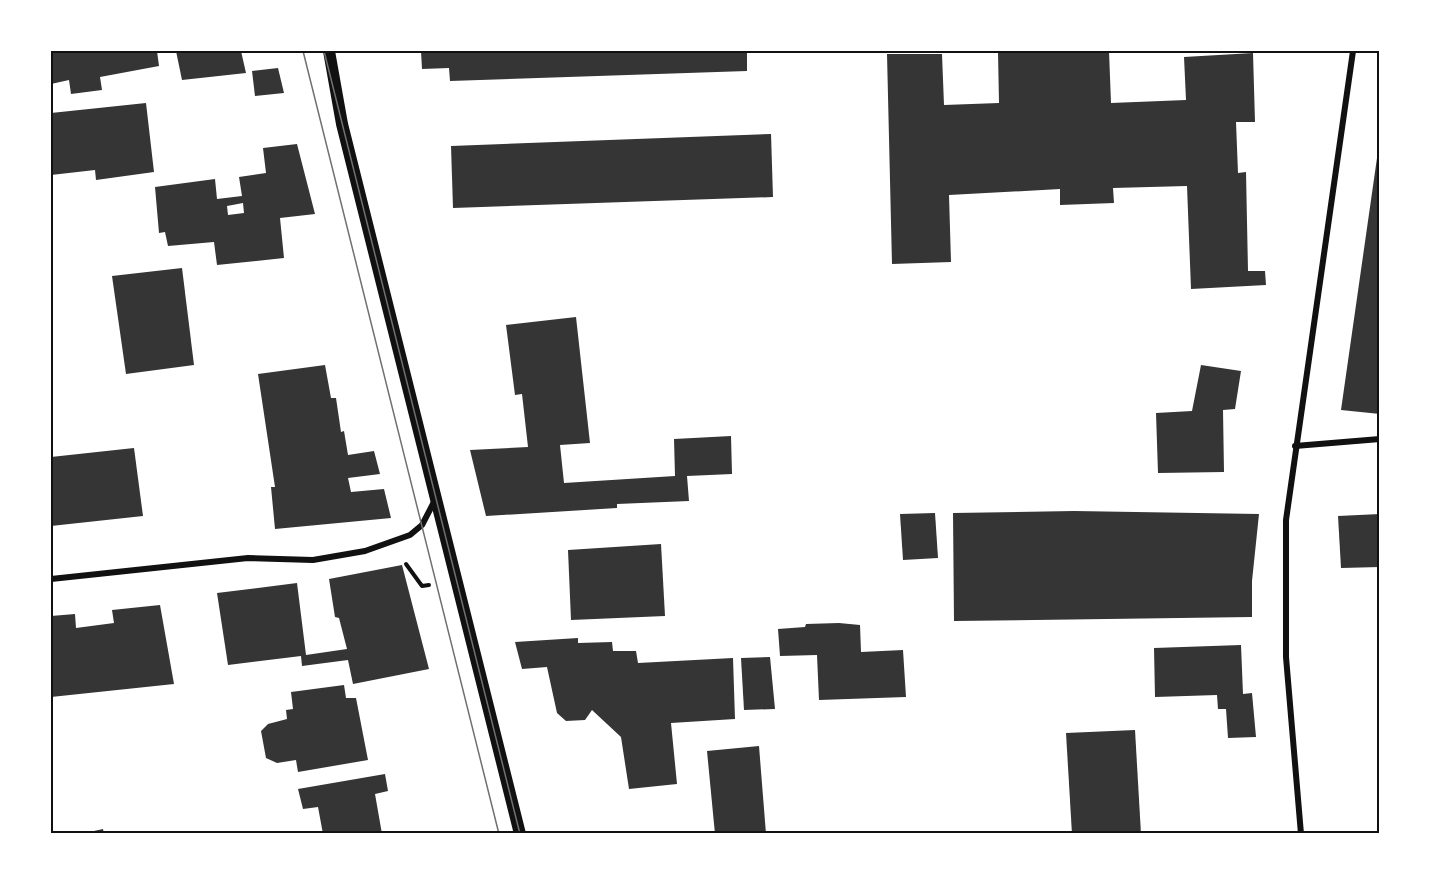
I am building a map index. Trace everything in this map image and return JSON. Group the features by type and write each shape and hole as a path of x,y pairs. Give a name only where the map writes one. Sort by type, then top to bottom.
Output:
{"main road":[{"path":"329,51 342,124 520,834"}],"street":[{"path":"1301,834 1286,657 1286,520 1295,446 1318,313 1353,51"},
{"path":"1295,446 1380,439"},
{"path":"51,579 248,558 313,560 365,551 410,536 422,525 436,497"}],"path":[{"path":"396,541 402,557 422,586 457,578"}],"building":[{"path":"51,51 157,51 159,66 100,77 102,90 71,94 69,80 51,84"},
{"path":"176,51 241,51 246,73 182,80"},
{"path":"421,51 747,51 747,71 450,81 449,68 422,69"},
{"path":"1109,51 1111,103 1186,100 1184,57 1253,53 1255,122 1236,122 1238,173 1246,172 1248,271 1265,271 1266,285 1191,289 1187,186 1113,188 1114,203 1060,205 1060,189 949,195 951,262 892,264 887,54 942,54 944,105 999,103 998,52"},
{"path":"278,68 284,93 255,96 252,71"},
{"path":"146,103 154,172 96,180 95,170 51,175 51,113"},
{"path":"771,134 773,197 453,208 451,146"},
{"path":"297,144 315,214 280,218 284,258 217,265 214,242 168,246 165,232 159,233 155,187 215,179 217,199 242,196 239,177 266,173 263,148","holes":["243,203 244,213 228,215 227,206"]},
{"path":"1380,144 1380,414 1341,410"},
{"path":"182,268 194,365 126,374 112,276"},
{"path":"576,317 590,443 560,445 564,483 675,476 674,439 731,436 732,474 687,476 689,501 617,504 617,508 486,516 470,450 528,447 522,394 515,395 506,325"},
{"path":"325,365 331,398 336,398 341,432 344,431 348,455 374,451 380,474 348,478 351,492 384,489 391,518 275,529 271,487 275,487 258,374"},
{"path":"1201,365 1241,371 1235,409 1223,410 1224,472 1158,473 1156,413 1192,411"},
{"path":"134,448 143,516 51,526 51,457"},
{"path":"1074,511 1259,514 1252,581 1252,617 954,621 953,513"},
{"path":"935,513 938,558 903,560 900,514"},
{"path":"1380,514 1380,567 1341,568 1338,516"},
{"path":"661,544 665,616 571,620 568,550"},
{"path":"402,565 429,669 353,684 348,660 302,666 301,656 228,665 217,593 297,583 306,655 347,649 339,618 335,617 329,579"},
{"path":"160,605 174,684 51,697 51,616 75,614 76,628 114,623 112,610"},
{"path":"806,624 860,625 861,652 903,650 906,697 819,700 817,655 780,656 778,629 805,627"},
{"path":"578,638 578,643 612,642 613,651 636,651 638,663 733,658 735,719 671,723 677,784 629,789 621,737 592,710 585,720 566,721 557,713 547,667 522,669 515,642"},
{"path":"1241,645 1243,694 1252,693 1256,737 1228,738 1226,709 1218,709 1217,695 1155,697 1154,648"},
{"path":"770,657 775,709 744,710 741,658"},
{"path":"344,685 346,698 356,698 368,760 298,772 296,760 277,763 266,758 261,731 268,724 287,719 286,710 293,709 291,692"},
{"path":"1135,730 1141,834 1072,834 1066,733"},
{"path":"759,746 766,834 715,834 707,751"},
{"path":"385,774 388,791 375,794 382,834 323,834 318,807 303,809 298,789"},
{"path":"103,829 104,834 85,833"}],"tram line":[{"path":"303,51 499,834"},
{"path":"324,51 520,834"}]}
